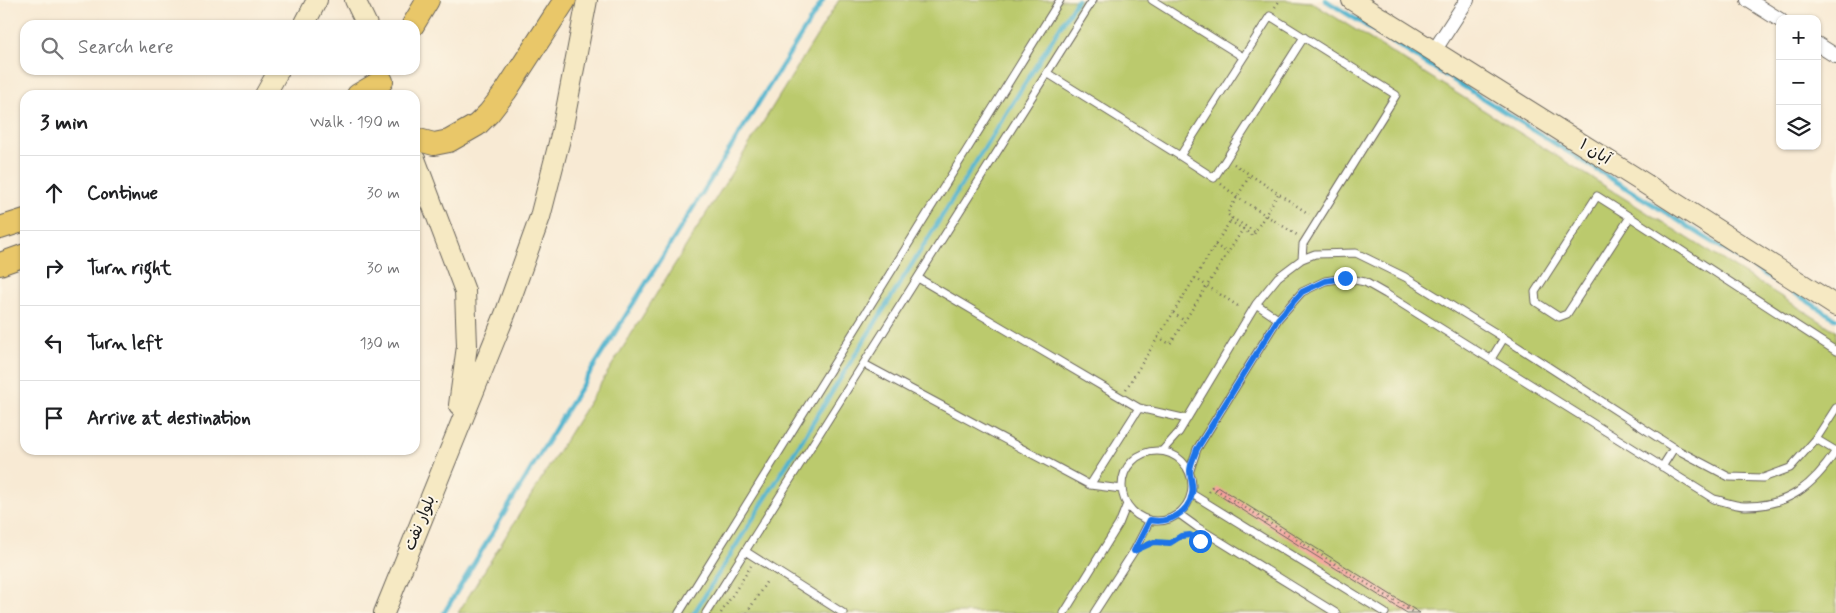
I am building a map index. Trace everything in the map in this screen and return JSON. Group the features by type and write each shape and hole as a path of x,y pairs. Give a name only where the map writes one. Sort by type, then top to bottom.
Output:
{"main road":[{"path":"416,20 428,0"},
{"path":"420,140 434,144 449,141 477,125 506,91 565,0"},
{"path":"366,90 384,78"},
{"path":"0,228 20,222"},
{"path":"0,264 20,257"}],"street":[{"path":"307,20 317,0"},
{"path":"355,0 365,20"},
{"path":"456,432 506,312 540,217 562,131 587,0"},
{"name":"آبان ۱","path":"1352,0 1836,306"},
{"path":"1434,51 1467,0"},
{"path":"1748,0 1776,18"},
{"path":"1821,47 1836,56"},
{"path":"268,90 276,75"},
{"path":"420,172 465,291 467,346 456,432"},
{"name":"بلوار نفت","path":"384,613 456,432"}],"lane":[{"path":"680,613 1060,0"},
{"path":"706,613 1093,0"},
{"path":"1152,0 1244,57"},
{"path":"1180,156 1270,16 1396,95 1303,244 1302,259"},
{"path":"1047,73 1214,178 1304,37"},
{"path":"1630,217 1567,314 1559,317 1536,302 1535,292 1597,196 1630,217 1836,351"},
{"path":"1162,451 1179,432 1256,304 1278,277 1302,259 1316,254 1356,253 1405,277 1504,338 1674,448 1729,477 1763,478 1790,468 1816,439 1836,408"},
{"path":"918,278 1139,408 1187,419"},
{"path":"1190,470 1197,449 1278,319 1302,292 1325,281 1345,278 1365,282 1386,294 1714,499 1743,506 1777,502 1805,488 1823,471 1836,451 1816,439"},
{"path":"1256,304 1278,319"},
{"path":"1491,359 1504,338"},
{"path":"864,364 1090,485 1122,489"},
{"path":"1090,485 1139,408"},
{"path":"1662,466 1674,448"},
{"path":"1150,451 1162,451 1172,454 1182,460 1190,470 1193,482 1192,494 1188,505 1179,514 1168,520 1156,521 1145,519 1134,513 1127,504 1122,489 1125,472 1131,462 1140,455 1150,451"},
{"path":"1192,494 1384,613"},
{"path":"1064,613 1119,524 1127,504"},
{"path":"1179,514 1336,613"},
{"path":"1094,613 1134,551 1150,520"},
{"path":"746,551 843,613"}],"path":[{"path":"1226,159 1318,220"},
{"path":"1250,175 1227,214 1253,236 1278,194"},
{"path":"1214,178 1237,197 1306,241"},
{"path":"1231,219 1255,232"},
{"path":"1121,397 1231,219"},
{"path":"1158,337 1170,344 1243,229"},
{"path":"1215,245 1228,253"},
{"path":"1194,278 1250,314"},
{"path":"1173,314 1185,321"},
{"path":"1204,501 1212,487 1414,613"},
{"path":"1134,551 1154,542 1170,543 1181,536 1190,535 1195,538"},
{"path":"721,613 756,558"},
{"path":"747,613 774,569"}],"green space":[{"path":"839,0 1286,0 1311,2 1836,331 1836,613 458,613"}],"building":[{"path":"1218,487 1420,613 1407,613 1214,492"}],"waterway":[{"path":"444,613 566,411 823,0"},
{"path":"694,613 1077,0"},
{"path":"1325,0 1836,319"}],"route":[{"path":"1200,541 1190,535 1181,536 1170,543 1154,542 1134,551 1150,520 1168,520 1179,514 1188,505 1192,494 1193,482 1190,470 1197,449 1278,319 1302,292 1325,281 1345,278"}]}
